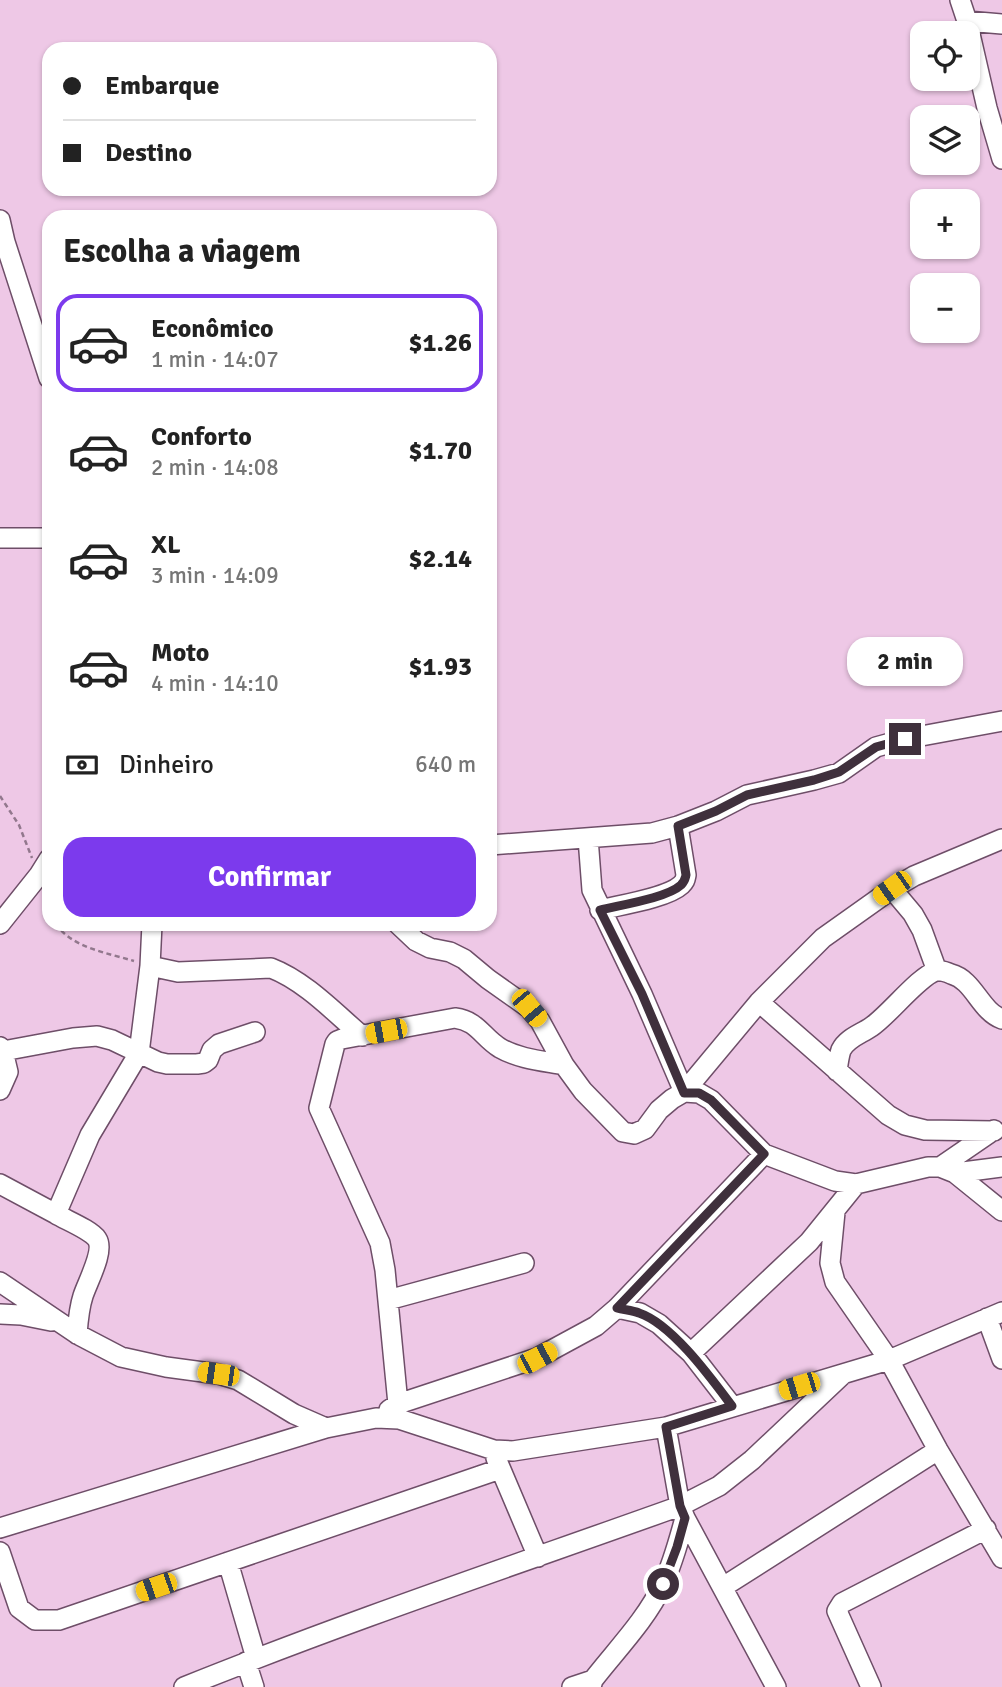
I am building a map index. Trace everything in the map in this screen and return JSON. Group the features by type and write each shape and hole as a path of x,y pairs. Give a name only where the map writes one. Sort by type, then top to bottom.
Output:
{"street":[{"path":"960,0 967,21"},
{"path":"980,22 1002,24"},
{"path":"980,78 1002,159"},
{"path":"0,220 42,356"},
{"path":"0,538 42,538"},
{"path":"497,844 652,833 716,811 747,795 839,772 876,747 1002,721"},
{"path":"600,910 658,896 680,887 686,875 678,826"},
{"path":"588,838 592,890 642,994 684,1093"},
{"path":"405,931 416,941 430,948 450,952 464,959 529,1008 540,1021 564,1065 583,1091 623,1132 634,1133 645,1129 659,1110 684,1093 759,1002 822,938 892,888 1002,839"},
{"path":"0,924 42,870"},
{"path":"892,888 922,930 937,971"},
{"path":"56,1214 90,1135 139,1053 152,931"},
{"path":"150,966 178,972 271,968 302,985 362,1036"},
{"path":"837,1071 841,1049 851,1038 873,1027 926,976 937,971 954,974 964,981 989,1011 1002,1019"},
{"path":"759,1002 888,1115 905,1125 925,1130 998,1128"},
{"path":"398,1404 380,1243 319,1108 335,1044 337,1041 455,1018 476,1026 489,1041 515,1055 564,1065"},
{"path":"0,1090 8,1072 1,1049 97,1036 112,1040 158,1062 204,1063 219,1044 255,1032"},
{"path":"684,1093 699,1093 711,1100 764,1154 835,1181 856,1184 928,1167 947,1170 1002,1167"},
{"path":"947,1170 998,1128"},
{"path":"376,1418 398,1404 537,1358 596,1326 617,1308 764,1154"},
{"path":"947,1170 1002,1211"},
{"path":"0,1184 98,1240 100,1251 82,1297 79,1315 69,1328"},
{"path":"691,1353 809,1242 856,1184"},
{"path":"835,1212 830,1263 835,1282 889,1360 1002,1558"},
{"path":"388,1300 524,1263"},
{"path":"0,1282 69,1328 121,1357 238,1380 294,1414 326,1429"},
{"path":"617,1308 640,1313 659,1324 691,1353 732,1406"},
{"path":"0,1314 21,1315 69,1328"},
{"path":"0,1528 326,1429 376,1418 406,1421 494,1450 513,1451 666,1427 889,1360 994,1315 1002,1359"},
{"path":"184,1687 251,1660 538,1557 683,1512 752,1460 844,1373"},
{"path":"666,1427 683,1512 776,1687"},
{"path":"494,1450 538,1557"},
{"path":"723,1587 938,1450"},
{"path":"0,1552 19,1608 35,1620 59,1620 500,1469"},
{"path":"572,1687 592,1684 644,1616 663,1584 677,1547 683,1512"},
{"path":"871,1687 837,1611 842,1604 986,1529"},
{"path":"228,1562 251,1660 254,1687"}],"path":[{"path":"0,796 42,864"},
{"path":"61,931 86,946 150,966"}],"route":[{"path":"663,1584 685,1518 680,1506 666,1427 732,1406 691,1353 659,1324 640,1313 617,1308 764,1154 711,1100 699,1093 684,1093 642,994 600,910 658,896 680,887 686,875 678,826 747,795 839,772 876,747 905,739"}]}
